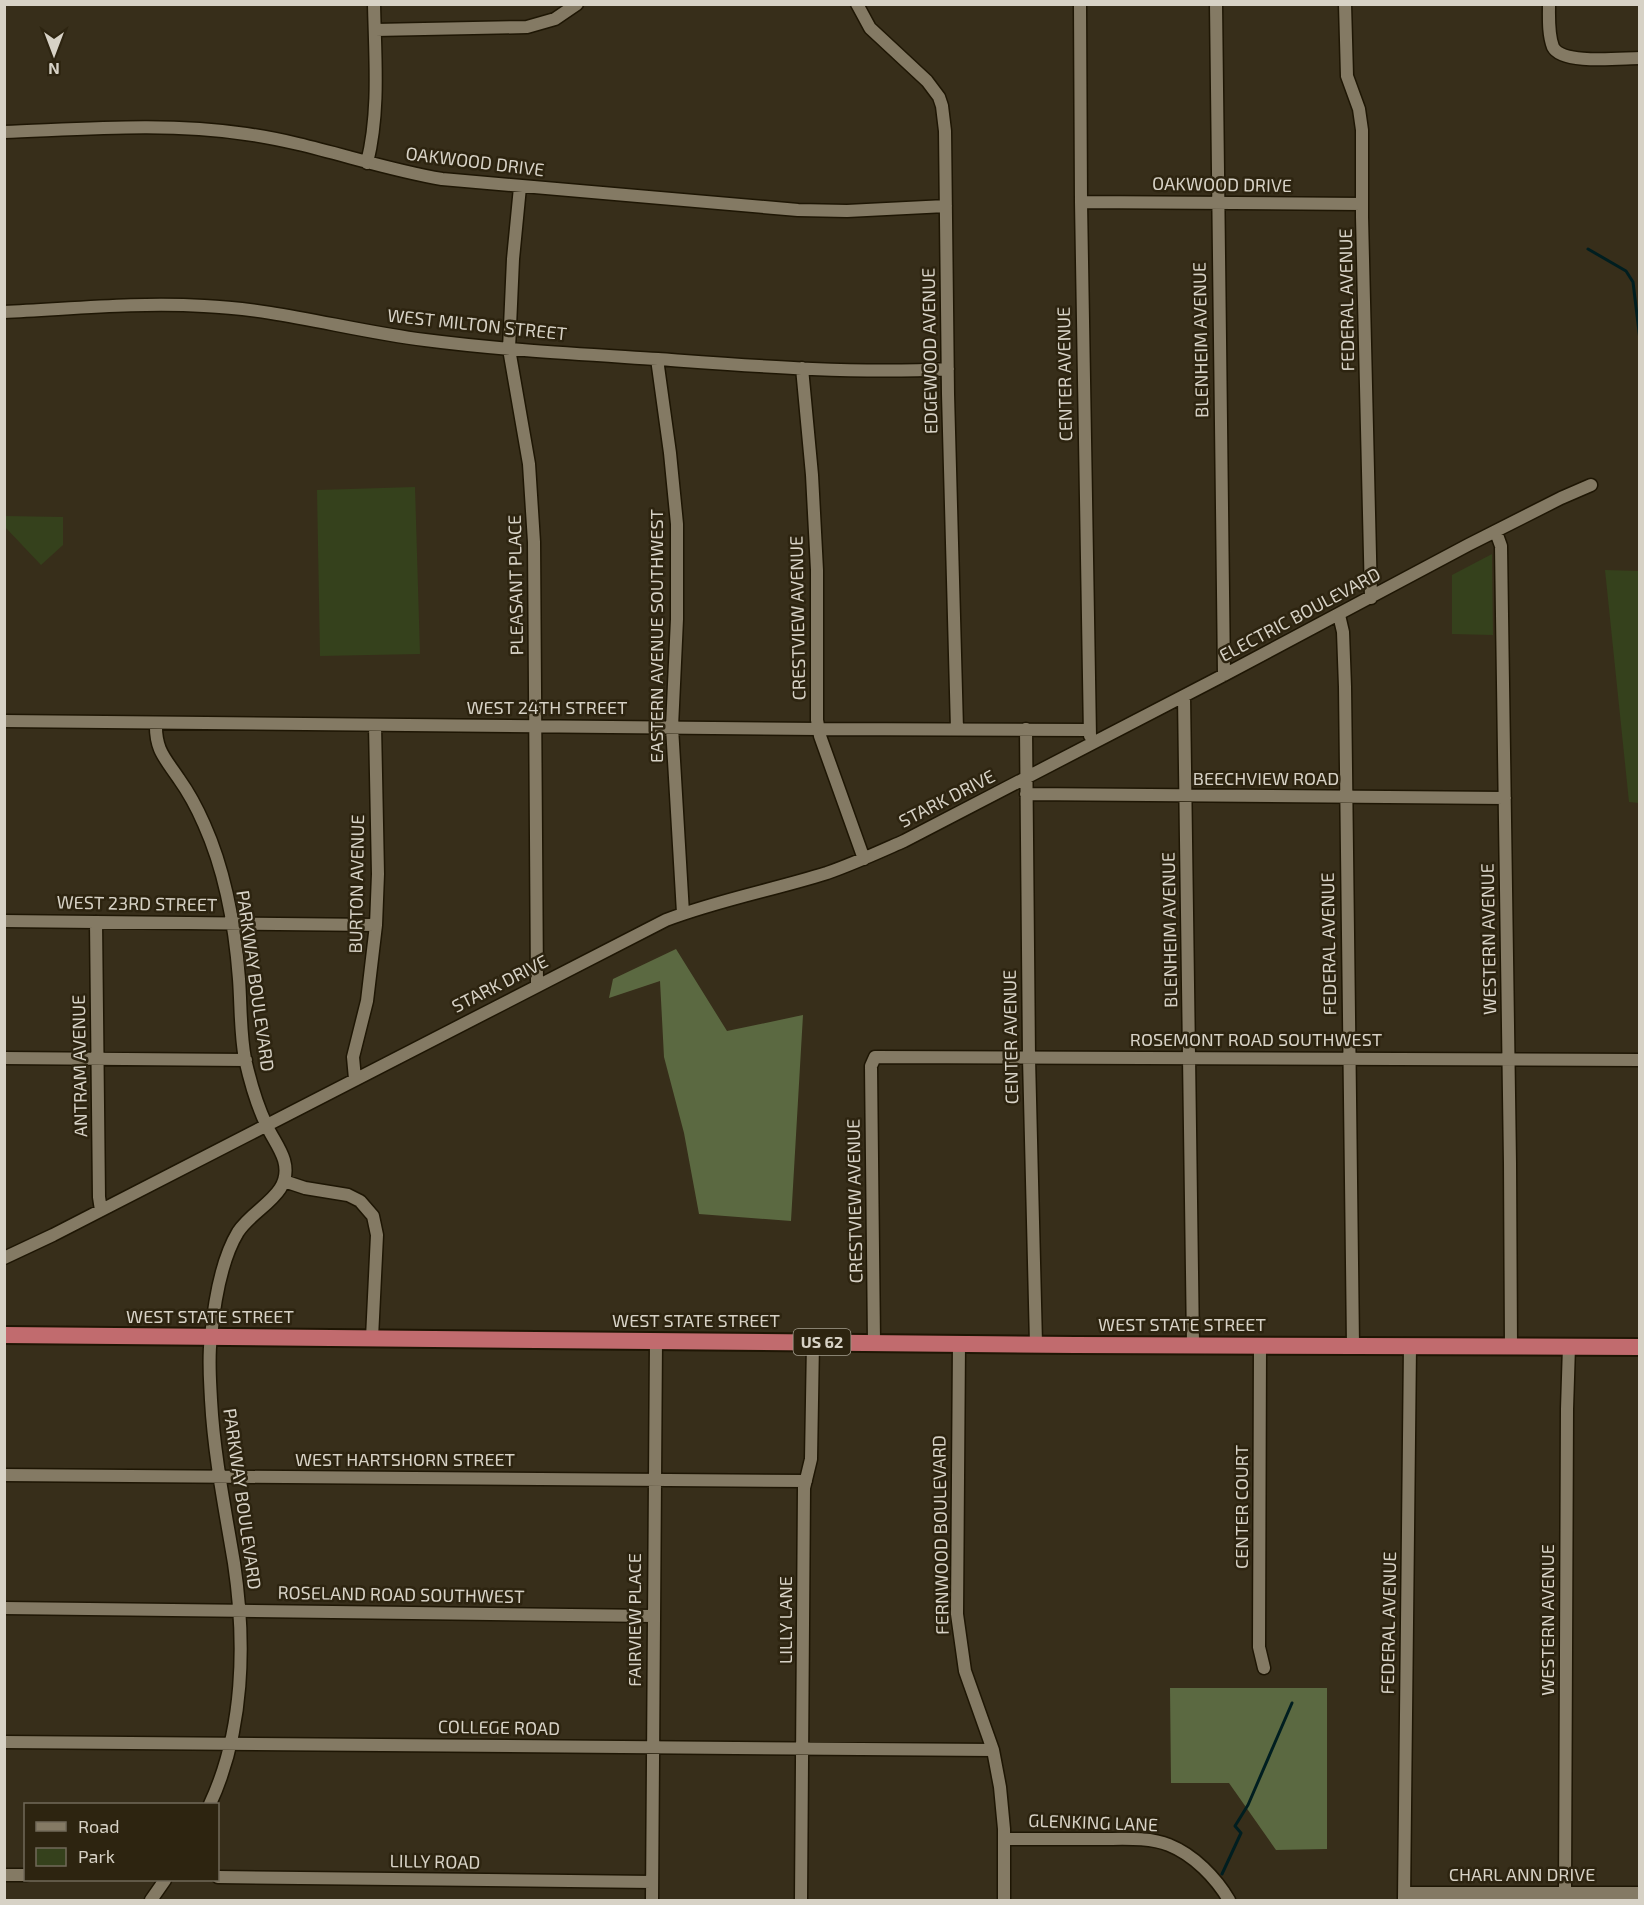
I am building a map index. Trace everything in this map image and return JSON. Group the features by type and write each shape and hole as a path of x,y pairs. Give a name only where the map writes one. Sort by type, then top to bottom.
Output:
{"highway":[{"name":"WEST STATE STREET","path":"4,1335 1640,1347"}],"street":[{"path":"367,163 375,112 375,4"},
{"path":"375,30 527,27 555,19 577,4"},
{"name":"EDGEWOOD AVENUE","path":"857,4 870,28 927,81 939,97 942,106 945,131 957,729"},
{"name":"CENTER AVENUE","path":"1080,4 1081,202 1091,743"},
{"name":"BLENHEIM AVENUE","path":"1216,4 1224,675"},
{"name":"FEDERAL AVENUE","path":"1345,4 1347,76 1359,109 1362,130 1371,598"},
{"path":"1549,4 1551,39 1554,48 1562,56 1588,59 1640,58"},
{"name":"OAKWOOD DRIVE","path":"4,132 161,127 219,130 268,138 442,179 798,210 848,211 946,206"},
{"name":"PLEASANT PLACE","path":"520,186 513,259 509,349 524,431 532,499 534,542 537,985"},
{"name":"OAKWOOD DRIVE","path":"1081,202 1362,204"},
{"name":"WEST MILTON STREET","path":"4,312 148,304 206,306 273,313 406,338 509,349 802,368 875,371 948,369"},
{"name":"EASTERN AVENUE SOUTHWEST","path":"657,359 670,453 676,524 677,619 672,727 683,913"},
{"name":"CRESTVIEW AVENUE","path":"802,368 812,475 817,570 818,729 864,859"},
{"name":"ELECTRIC BOULEVARD","path":"1026,778 1561,498 1591,485"},
{"name":"WESTERN AVENUE","path":"1496,532 1501,546 1511,1347"},
{"name":"FEDERAL AVENUE","path":"1340,615 1343,632 1346,797 1353,1345"},
{"name":"BLENHEIM AVENUE","path":"1184,696 1193,1344"},
{"name":"WEST 24TH STREET","path":"4,721 1089,730"},
{"name":"PARKWAY BOULEVARD","path":"156,723 156,742 159,749 191,798 221,870 232,923 246,1060 255,1100 284,1159 285,1174 284,1181 274,1197 247,1220 232,1243 220,1284 211,1337 210,1381 218,1477 234,1566 239,1611 236,1717 231,1743 210,1803"},
{"name":"BURTON AVENUE","path":"355,1078 353,1057 367,1001 376,925 378,874 375,725"},
{"name":"CENTER AVENUE","path":"1026,729 1029,1058 1036,1344"},
{"name":"STARK DRIVE","path":"4,1258 666,920 683,913 827,873 864,859 1026,778"},
{"name":"BEECHVIEW ROAD","path":"1026,794 1505,798"},
{"name":"WEST 23RD STREET","path":"4,921 376,925"},
{"name":"ANTRAM AVENUE","path":"96,922 101,1210"},
{"name":"ROSEMONT ROAD SOUTHWEST","path":"873,1059 880,1056 1640,1060"},
{"path":"4,1058 246,1060"},
{"name":"CRESTVIEW AVENUE","path":"873,1059 871,1066 874,1342"},
{"path":"284,1181 306,1188 348,1195 365,1205 373,1216 377,1235 372,1338"},
{"name":"FAIRVIEW PLACE","path":"652,1900 656,1340"},
{"name":"LILLY LANE","path":"801,1900 806,1481 811,1459 813,1341"},
{"name":"FERNWOOD BOULEVARD","path":"959,1343 957,1614 965,1671 993,1750 1000,1786 1004,1839 1004,1900"},
{"name":"CENTER COURT","path":"1260,1345 1259,1647 1264,1668"},
{"name":"FEDERAL AVENUE","path":"1404,1897 1410,1346"},
{"name":"WESTERN AVENUE","path":"1565,1893 1569,1346"},
{"name":"WEST HARTSHORN STREET","path":"4,1475 806,1481"},
{"name":"ROSELAND ROAD SOUTHWEST","path":"4,1608 653,1616"},
{"name":"COLLEGE ROAD","path":"4,1742 993,1750"},
{"name":"GLENKING LANE","path":"1004,1839 1122,1839 1166,1844 1173,1846 1204,1868 1229,1900"},
{"path":"4,1875 24,1875"},
{"name":"LILLY ROAD","path":"219,1877 651,1882"},
{"path":"151,1900 164,1881"},
{"name":"CHARL ANN DRIVE","path":"1404,1897 1640,1893"}],"green space":[{"path":"415,487 420,654 320,656 317,490"},
{"path":"5,516 63,517 63,545 41,565 5,527"},
{"path":"1492,554 1493,635 1452,634 1452,575"},
{"path":"1605,570 1639,571 1639,803 1629,802"},
{"path":"676,949 727,1031 803,1015 791,1221 699,1214 684,1133 664,1057 660,981 609,998 613,979"},
{"path":"1170,1688 1327,1688 1327,1849 1276,1850 1229,1783 1171,1783"}],"waterway":[{"path":"1588,249 1626,271 1633,282 1640,340"},
{"path":"1222,1874 1241,1833 1235,1826 1248,1805 1292,1703"}]}
